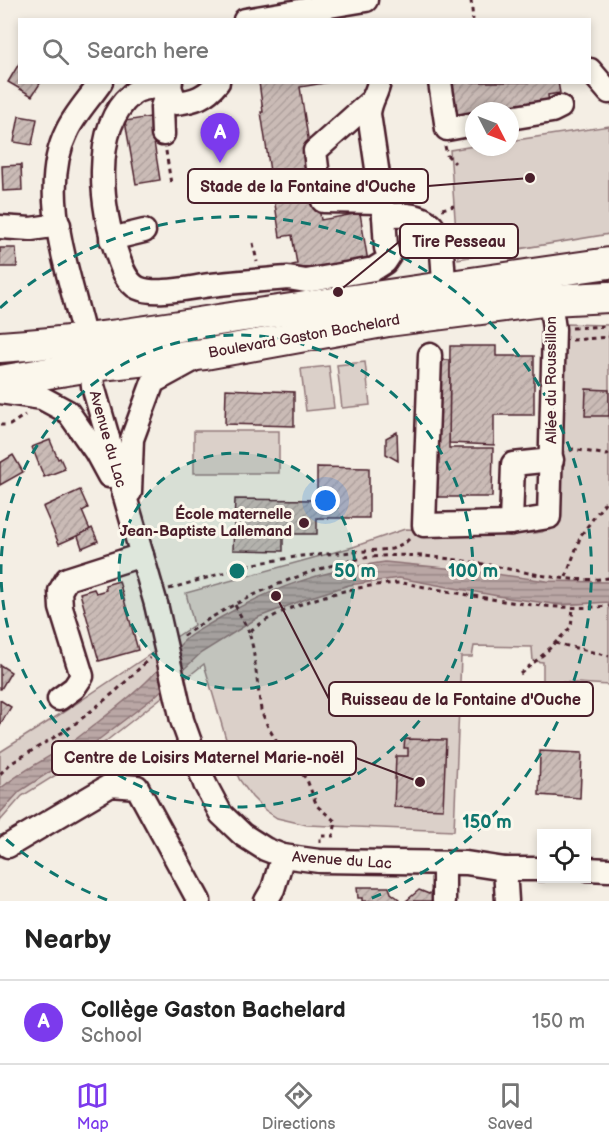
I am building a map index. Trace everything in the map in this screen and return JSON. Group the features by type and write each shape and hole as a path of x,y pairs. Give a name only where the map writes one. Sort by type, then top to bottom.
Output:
{"main road":[{"name":"Boulevard Gaston Bachelard","path":"0,381 88,352 444,286 609,263"},
{"name":"Boulevard Gaston Bachelard","path":"0,347 46,344 88,352 205,354 388,321 550,300 609,297"}],"street":[{"path":"257,18 366,0"},
{"path":"591,71 609,92"},
{"name":"Avenue du Lac","path":"100,84 67,131 57,162 55,196 59,225 68,273 88,352 93,386 155,600 182,720 205,784 221,814 243,835 265,849 283,856 319,861 483,864 505,869 537,869"},
{"path":"171,85 176,103 193,101 206,95 216,84"},
{"path":"440,84 447,129 465,126"},
{"path":"163,134 162,107 171,85"},
{"path":"171,85 132,93 117,109 104,156 102,192 111,239 122,270 130,281 138,288 150,290 288,278 306,281 374,269 385,262 389,256 386,248 383,209 369,114 375,92"},
{"path":"375,92 315,151 323,201 420,216 431,223 438,236 444,286"},
{"path":"519,116 552,111 560,107"},
{"path":"0,227 31,229 59,225"},
{"path":"111,239 144,231"},
{"name":"Allée du Roussillon","path":"424,525 511,523 549,518 554,336 550,300"},
{"name":"Avenue du Lac","path":"129,512 132,439 153,382 205,354"},
{"path":"424,525 430,355"},
{"name":"Avenue du Lac","path":"0,392 42,398 68,412 96,452 129,512"},
{"name":"Allée du Roussillon","path":"511,523 513,464 552,460"},
{"path":"58,699 74,688 82,676 60,608 60,591 67,579 142,555"},
{"path":"8,846 111,785 137,787 198,901"},
{"path":"266,901 273,889 283,856"},
{"path":"444,863 444,901"},
{"path":"505,869 507,901"},
{"path":"591,870 609,870"}],"path":[{"path":"471,0 473,18"},
{"path":"163,134 171,184"},
{"path":"554,336 609,326"},
{"path":"554,336 609,336"},
{"path":"552,460 573,449 608,455"},
{"path":"566,578 581,536 609,497"},
{"path":"155,600 253,564 301,556 392,549 406,542 424,525"},
{"path":"392,549 393,556"},
{"path":"180,637 236,605 293,579 350,561 393,556 464,561 566,578 609,578"},
{"path":"249,632 261,622 302,604 364,587 387,584 402,584 524,604 573,608 609,606"},
{"path":"236,605 249,632 261,710 268,726 278,744 307,780 317,806 336,822 333,836 320,836 319,861"},
{"path":"520,674 571,627 573,608"},
{"path":"555,643 609,656"},
{"path":"0,774 10,764 72,727 154,656"}],"shaded area":[{"path":"609,126 609,234 458,259 450,150 465,148 465,156 519,156 519,140"},
{"path":"563,324 609,325 609,685 543,681 543,662 533,661 532,647 474,646 472,657 461,657 454,831 307,825 277,818 265,810 239,779 204,664 91,753 22,796 0,821 0,752 194,625 186,593 353,547 405,529 534,533 542,532 552,526"},
{"path":"365,362 370,405 342,408 337,365"},
{"path":"329,366 334,408 306,411 301,369"},
{"path":"194,431 279,431 279,473 194,473"},
{"path":"385,562 547,581 609,582 609,602 561,605 399,578 349,585 311,597 259,617 201,653 153,698 93,744 20,791 0,813 0,789 70,743 114,710 146,682 194,633 278,589 319,575"}],"building":[{"path":"18,65 18,84 40,84 32,96 8,82"},
{"path":"259,84 318,84 300,87 321,220 360,213 368,262 298,273 293,269 292,265 297,264 292,235 280,237 261,112 263,112"},
{"path":"448,84 558,84 560,93 548,95 549,106 519,110 519,102 465,102 465,119 455,121"},
{"path":"19,116 37,119 32,145 14,142"},
{"path":"150,117 160,180 136,184 125,121"},
{"path":"21,165 22,190 3,191 2,166"},
{"path":"0,248 16,248 17,267 0,267"},
{"path":"450,346 496,346 496,356 534,356 534,415 494,415 494,445 449,443"},
{"path":"438,360 450,360 449,448 493,448 492,497 437,497"},
{"path":"226,389 294,392 294,426 225,424"},
{"path":"586,389 609,390 609,416 585,416"},
{"path":"397,432 398,461 386,454 386,438"},
{"path":"50,440 65,469 44,477 32,447"},
{"path":"13,455 23,472 0,485 0,463"},
{"path":"317,467 369,468 369,518 317,518 317,534 283,534 283,551 233,550 235,499 317,500"},
{"path":"80,490 88,508 82,511 90,530 59,544 43,507"},
{"path":"92,528 98,541 82,548 78,536"},
{"path":"119,581 138,650 99,661 80,593 94,589 96,593 106,590 105,585"},
{"path":"0,665 11,672 1,689 0,689"},
{"path":"0,700 11,707 0,725"},
{"path":"405,739 446,740 443,809 394,807 396,756 408,756 408,748 404,748"},
{"path":"540,751 582,753 580,798 539,795"},
{"path":"357,887 389,887 391,893 399,899 397,901 362,901 362,898 358,898"},
{"path":"419,890 429,894 431,892 433,901 406,901"}],"place":[{"name":"Collège Gaston Bachelard","path":"220,163"},
{"name":"Stade de la Fontaine d'Ouche","path":"530,178"},
{"name":"Tire Pesseau","path":"338,292"},
{"name":"École maternelle Jean-Baptiste Lallemand","path":"304,523"},
{"name":"Ruisseau de la Fontaine d'Ouche","path":"276,596"},
{"name":"Centre de Loisirs Maternel Marie-noël","path":"420,782"}]}
